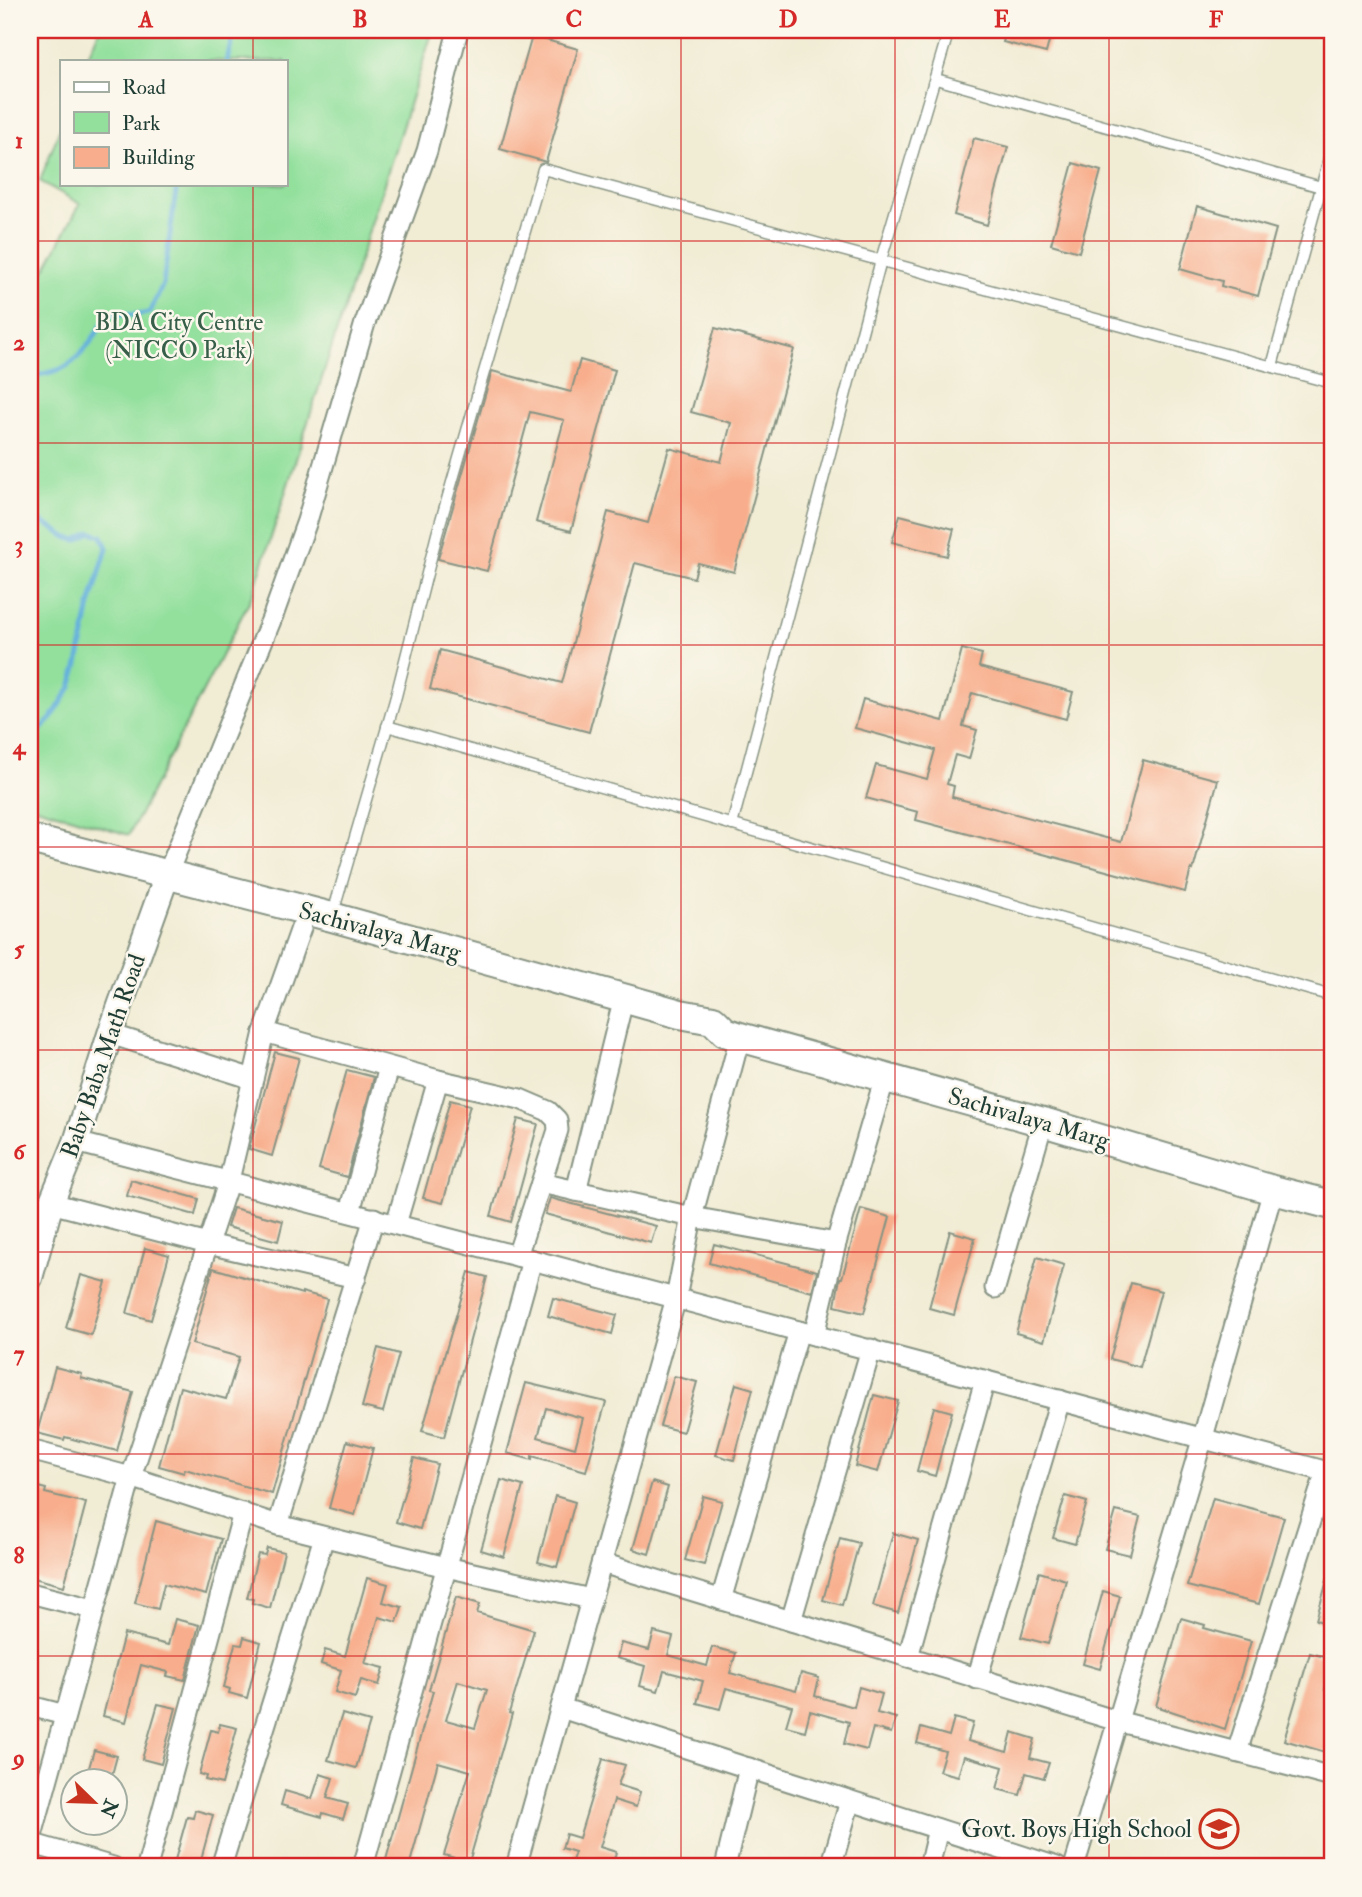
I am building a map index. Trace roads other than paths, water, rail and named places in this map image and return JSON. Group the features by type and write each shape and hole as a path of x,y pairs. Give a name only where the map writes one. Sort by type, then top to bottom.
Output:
{"main road":[{"name":"Sachivalaya Marg","path":"30,839 301,929 620,1013 709,1040 733,1034"},
{"name":"Sachivalaya Marg","path":"30,857 332,917 713,1020 733,1034 1273,1190 1329,1200"}],"street":[{"path":"164,883 223,744 307,521 365,323 427,151 458,30"},
{"name":"Baby Baba Math Road","path":"30,1278 51,1203 76,1142 110,1034 164,883"},
{"path":"113,1867 30,1843 131,1476 229,1180 264,1032 301,929"},
{"path":"576,1191 620,1013"},
{"path":"264,1032 520,1100 548,1111 556,1119 558,1130 541,1183 446,1567 363,1867"},
{"path":"110,1034 253,1079"},
{"path":"516,1867 676,1298 733,1034"},
{"path":"350,1212 389,1067"},
{"path":"721,1600 836,1243 885,1077"},
{"path":"396,1224 438,1080"},
{"path":"995,1288 1043,1122"},
{"path":"76,1142 374,1218 1329,1472 1237,1752"},
{"path":"541,1183 692,1217 836,1243"},
{"path":"1073,1867 1203,1437 1273,1190"},
{"path":"51,1203 208,1244 356,1278"},
{"path":"278,1525 374,1218"},
{"path":"791,1621 871,1349"},
{"path":"908,1657 985,1380"},
{"path":"977,1679 1060,1400"},
{"path":"30,1450 131,1476 278,1525 446,1567 591,1599"},
{"path":"147,1867 243,1513"},
{"path":"221,1867 324,1537"},
{"path":"602,1563 1117,1721 1332,1777"},
{"path":"30,1593 93,1609"},
{"path":"30,1706 65,1715"},
{"path":"561,1708 1057,1867"},
{"path":"725,1867 749,1768"},
{"path":"831,1867 850,1801"},
{"path":"929,1867 938,1829"}],"lane":[{"path":"732,825 881,260 950,30"},
{"path":"936,79 1332,190"},
{"path":"1272,366 1332,148"},
{"path":"332,917 387,726 437,534 543,169 1332,383"},
{"path":"387,726 1332,996"}],"waterway":[{"path":"227,60 234,30"},
{"path":"30,381 69,365 88,345 109,314 140,315 150,312 163,284 177,186"},
{"path":"30,514 68,538 77,540 91,532 102,536 107,548 90,605 71,687 51,719 30,740"}],"place":[{"name":"Govt. Boys High School","path":"1219,1829"}],"park label":[{"name":"BDA City Centre (NICCO Park)","path":"179,336"}]}
